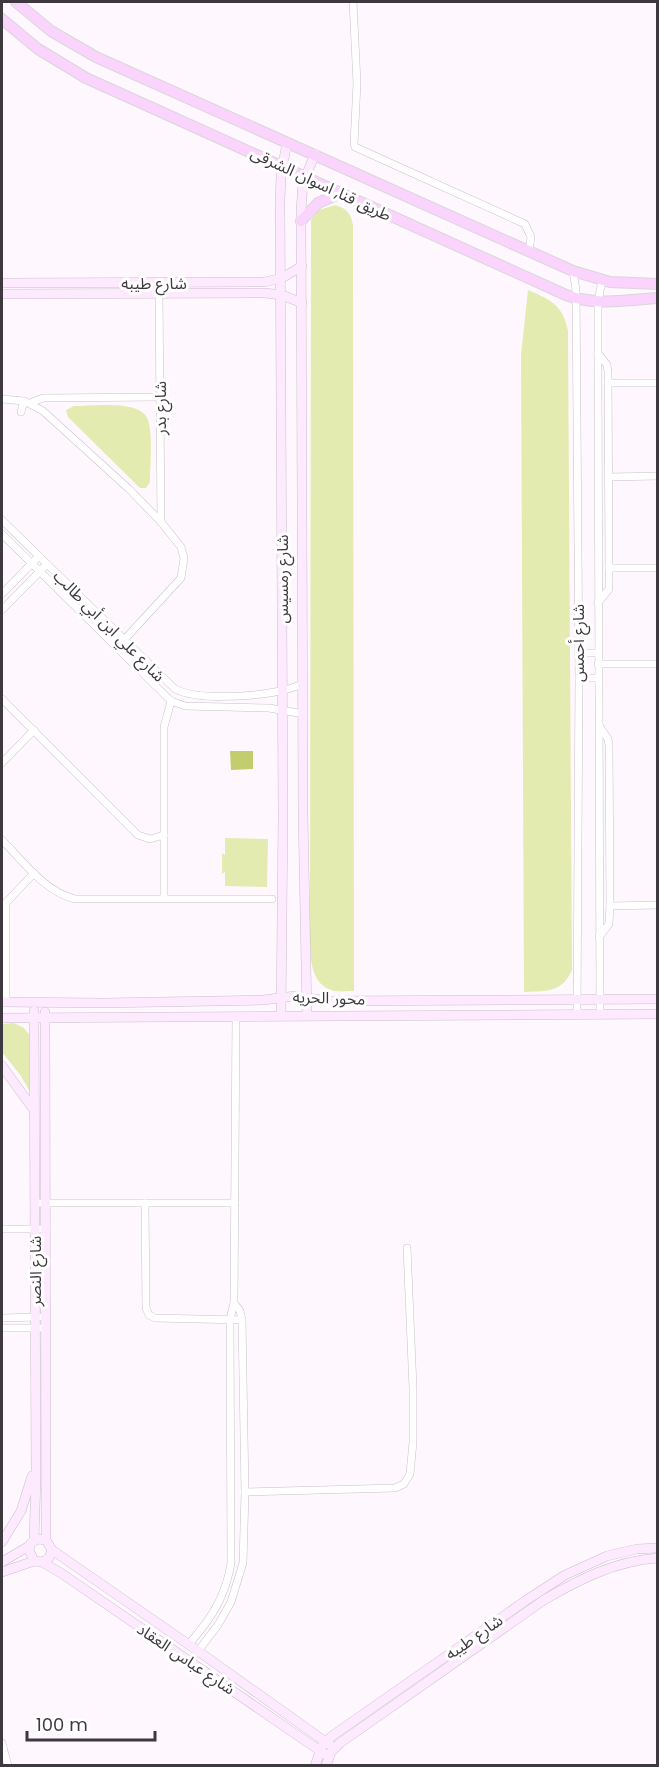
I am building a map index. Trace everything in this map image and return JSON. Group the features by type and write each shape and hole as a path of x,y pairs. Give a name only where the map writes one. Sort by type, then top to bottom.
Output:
{"main road":[{"name":"طريق قنا, اسوان الشرقى","path":"15,2 44,26 81,49 129,73 573,271 602,280 627,284 657,284"},
{"name":"طريق قنا, اسوان الشرقى","path":"2,19 38,49 86,78 576,299 598,302 657,298"},
{"name":"شارع رمسيس","path":"281,1016 283,691 280,193 287,142"},
{"name":"شارع رمسيس","path":"307,1015 301,221 305,176 315,154"},
{"path":"301,221 318,203 341,193"},
{"name":"شارع طيبه","path":"2,283 256,282 282,278 302,266"},
{"name":"شارع طيبه","path":"2,294 265,293 282,295 302,303"},
{"name":"محور الحريه","path":"4,1002 212,1001 263,1000 282,997 327,1000 657,999"},
{"path":"212,1001 212,1017"},
{"name":"شارع النصر","path":"34,1003 35,1229 40,1317 46,1540"},
{"name":"شارع النصر","path":"40,1317 46,1229 45,1003"},
{"name":"محور الحريه","path":"2,1018 657,1014"},
{"path":"2,1066 35,1111 46,1112"},
{"name":"شارع النصر","path":"32,1543 40,1328"},
{"path":"2,1542 21,1511 36,1465"},
{"path":"2,1562 32,1543 46,1540 52,1550 49,1558 2,1572"},
{"path":"32,1543 29,1554 38,1561"},
{"name":"شارع طيبه","path":"323,1746 525,1601 565,1575 607,1556 657,1548"},
{"name":"شارع عباس العقاد","path":"52,1550 189,1644 323,1746 330,1757"},
{"name":"شارع طيبه","path":"330,1757 504,1628 558,1592 603,1570 628,1562 657,1558"},
{"name":"شارع عباس العقاد","path":"38,1561 61,1573 323,1746"},
{"path":"315,1766 323,1746"}],"street":[{"path":"353,2 357,83 355,147 525,224 531,237 529,251"},
{"name":"شارع أحمس","path":"573,271 576,299 579,653 577,1014"},
{"name":"شارع أحمس","path":"600,1014 598,302 602,280"},
{"name":"شارع بدر","path":"159,294 161,522"},
{"path":"598,353 607,365 609,477 609,589 598,603"},
{"path":"608,383 657,383"},
{"path":"2,399 27,402 43,398 160,397"},
{"path":"21,412 27,402"},
{"path":"27,402 57,423 122,482 161,522 181,547 184,558 183,571 178,583 124,640"},
{"path":"609,477 657,476"},
{"name":"شارع علي ابن أبي طالب","path":"2,520 169,685 188,694 260,694 283,691 304,683"},
{"name":"شارع علي ابن أبي طالب","path":"2,534 171,701 185,706 283,710 303,714"},
{"path":"2,594 39,556"},
{"path":"2,610 47,564"},
{"path":"609,568 657,568"},
{"path":"579,653 598,653"},
{"path":"598,664 657,664"},
{"path":"579,678 598,678"},
{"path":"2,699 138,835 150,839 164,835"},
{"path":"164,897 164,727 171,701"},
{"path":"599,726 609,745 610,906 609,924 599,937"},
{"path":"2,763 34,730"},
{"path":"2,840 34,873 58,893 75,899 164,897 272,899"},
{"path":"4,1002 4,906 34,873"},
{"path":"610,906 657,905"},
{"path":"189,1644 219,1603 229,1576 231,1563 230,1319 234,1303 236,1016"},
{"path":"35,1203 235,1203"},
{"path":"145,1203 148,1315 155,1318 242,1320"},
{"path":"2,1229 46,1229"},
{"path":"244,1492 394,1488 400,1487 408,1479 411,1470 413,1415 407,1248"},
{"path":"198,1651 225,1614 241,1577 244,1550 242,1320 240,1311 234,1303"},
{"path":"2,1318 40,1317"},
{"path":"2,1328 40,1328"},
{"path":"2,1743 8,1766"}],"shaded area":[{"path":"335,205 347,212 353,225 354,991 335,991 325,987 318,980 311,961 310,938 311,220 319,210"},
{"path":"528,290 543,297 559,309 568,331 572,970 568,978 558,987 546,991 524,992 521,355"},
{"path":"74,406 127,406 144,413 150,426 151,442 150,482 146,488 140,488 68,417 66,410"},
{"path":"230,751 253,751 253,769 231,770"},
{"path":"225,838 268,839 267,887 225,886 225,872 222,874 222,853 225,855"},
{"path":"14,1023 24,1028 31,1037 30,1092 21,1076 2,1052 2,1024"}]}
